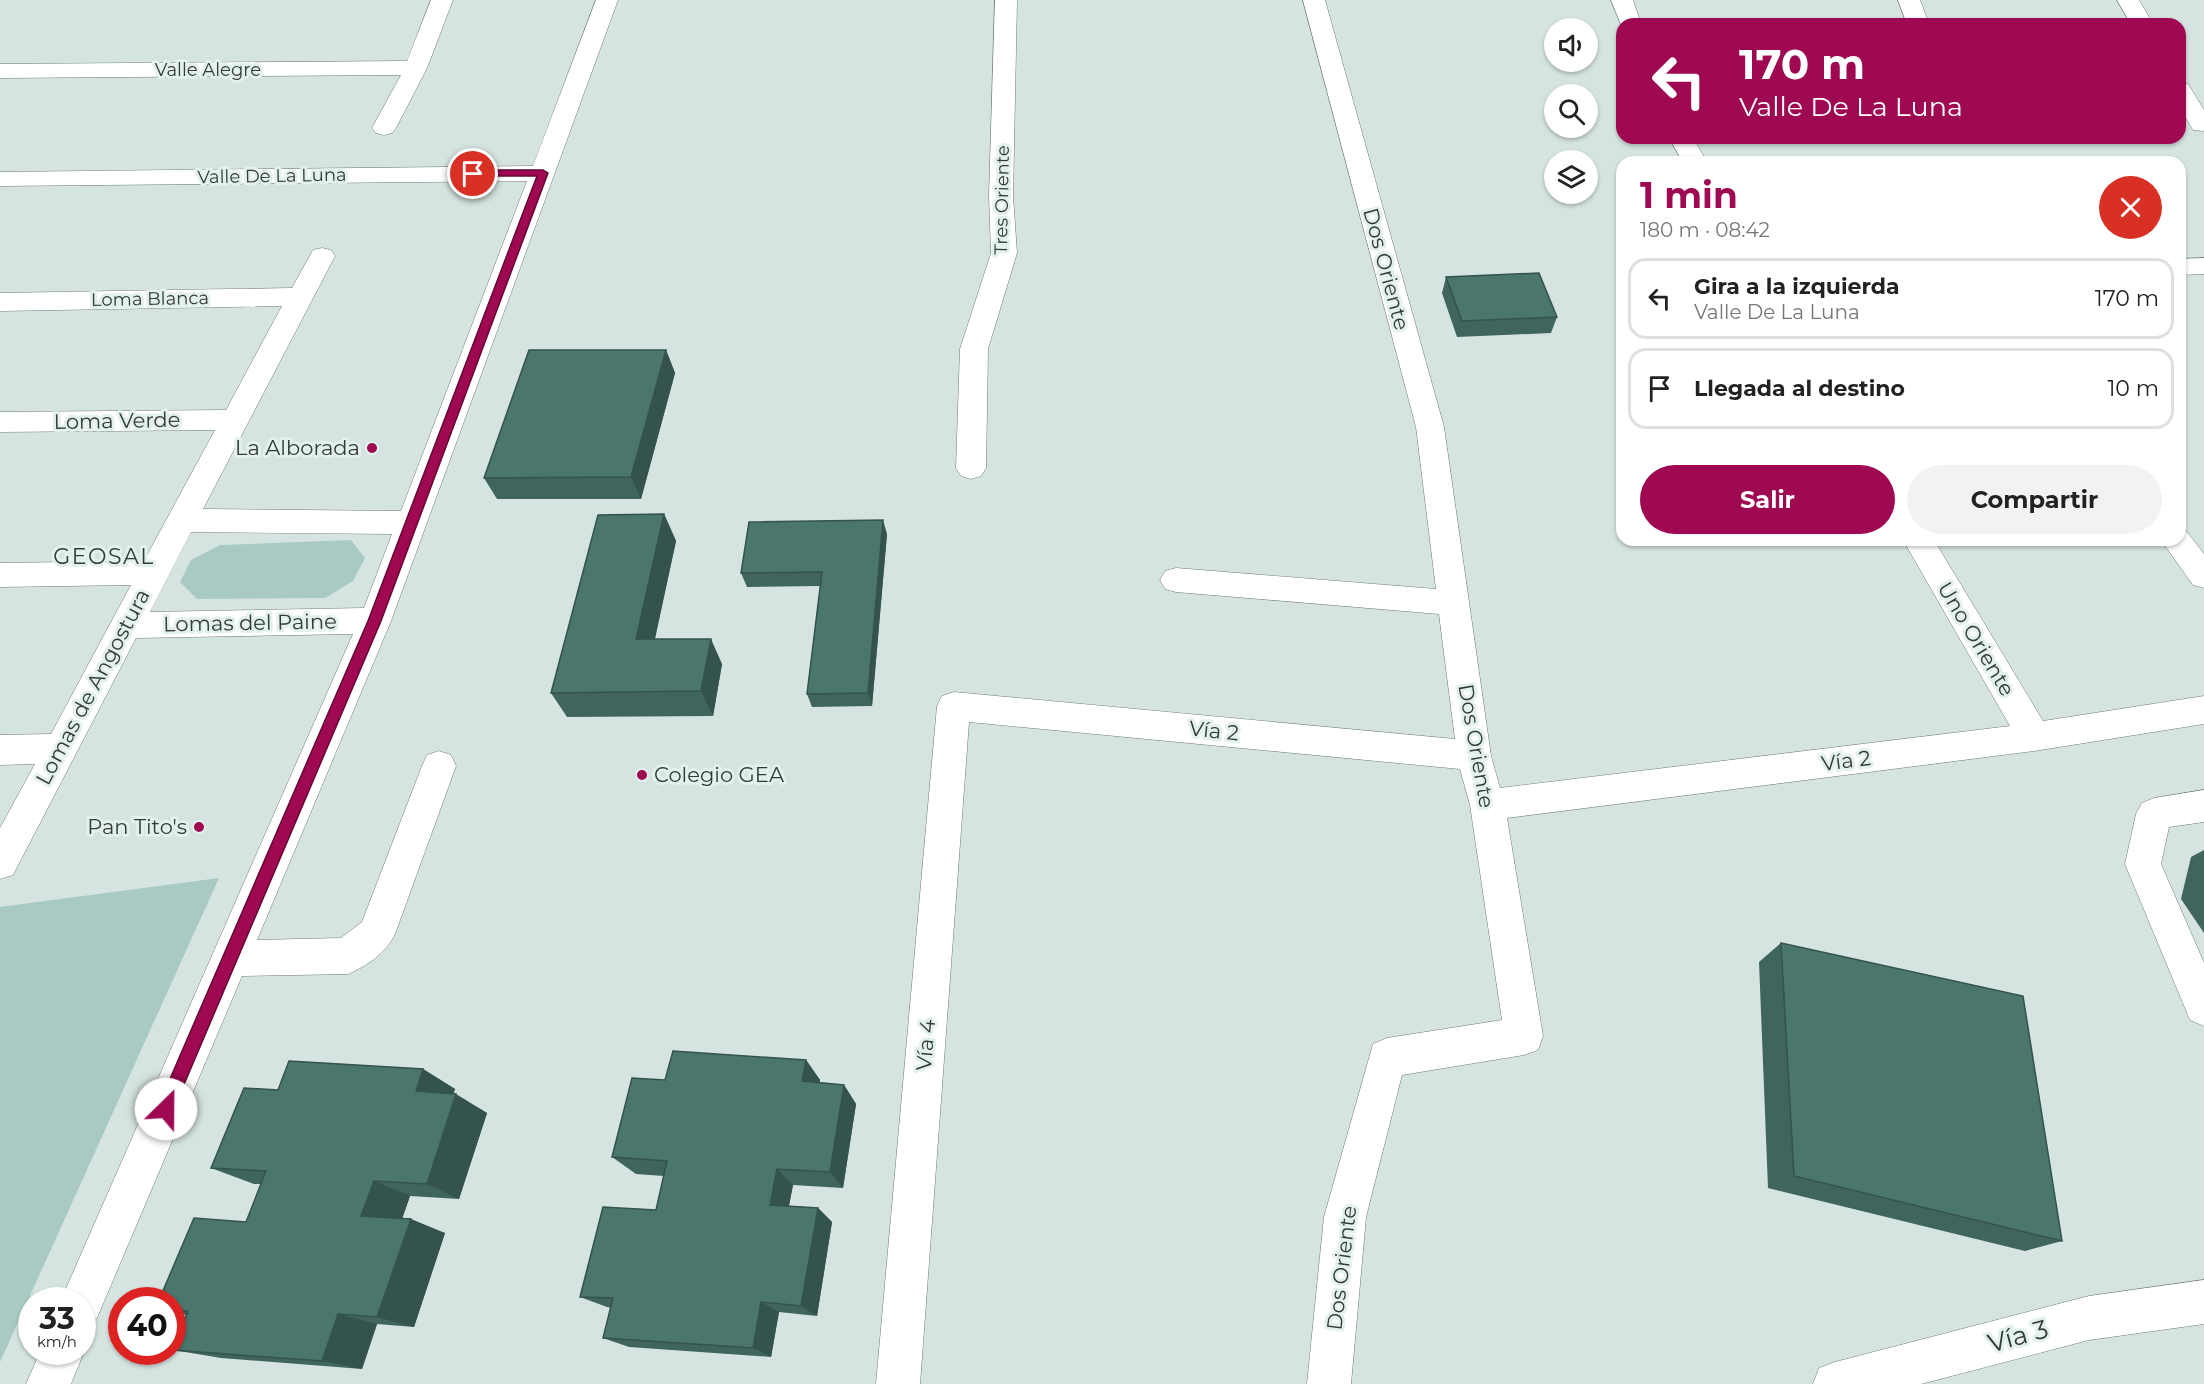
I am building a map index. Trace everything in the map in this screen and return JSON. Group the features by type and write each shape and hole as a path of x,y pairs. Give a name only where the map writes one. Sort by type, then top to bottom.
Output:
{"street":[{"path":"384,128 416,68 442,0"},
{"path":"89,1287 375,621 607,0"},
{"name":"Tres Oriente","path":"971,468 974,349 1004,253 1001,196 1006,0"},
{"name":"Dos Oriente","path":"1314,0 1430,427 1474,756 1487,805 1524,1036 1387,1058 1345,1217 1329,1384"},
{"path":"1622,0 1628,18"},
{"path":"1909,0 1916,18"},
{"path":"2128,0 2138,18"},
{"name":"Valle Alegre","path":"0,71 416,68"},
{"path":"2186,104 2195,126"},
{"name":"Valle De La Luna","path":"0,179 543,173"},
{"name":"Lomas de Angostura","path":"0,862 322,256"},
{"path":"2186,267 2204,266"},
{"name":"Loma Blanca","path":"0,302 300,297"},
{"name":"Loma Verde","path":"0,422 235,420"},
{"path":"181,520 411,523"},
{"name":"Uno Oriente","path":"1922,546 2034,737"},
{"path":"2181,546 2204,576"},
{"path":"0,575 153,573"},
{"path":"1176,580 1453,603"},
{"name":"Lomas del Paine","path":"126,625 375,621"},
{"name":"Vía 2","path":"954,706 1474,756"},
{"name":"Vía 4","path":"898,1384 954,706"},
{"name":"Vía 2","path":"1487,805 2034,737 2204,710"},
{"path":"0,750 60,749"},
{"path":"230,958 348,956 376,934 439,766"},
{"path":"2204,806 2154,814 2143,864 2204,1007"},
{"name":"Vía 3","path":"1835,1384 2090,1318 2204,1302"},
{"path":"48,1384 56,1365"}],"green space":[{"path":"351,540 365,558 353,581 325,598 197,599 180,582 191,560 220,545"},
{"path":"219,878 34,1287 18,1287 18,1322 0,1362 0,907"}],"building":[{"path":"1539,273 1557,317 1462,321 1446,277"},
{"path":"529,350 666,350 631,477 484,478"},
{"path":"664,514 636,639 711,639 701,691 551,693 598,515"},
{"path":"883,520 868,693 807,694 822,572 741,573 749,522"},
{"path":"1781,943 2023,996 2062,1241 1794,1176"},
{"path":"673,1051 806,1060 802,1081 844,1085 830,1172 777,1169 770,1205 818,1208 801,1306 761,1302 753,1348 603,1338 613,1298 580,1297 603,1207 656,1210 667,1161 612,1157 632,1078 665,1080"},
{"path":"289,1061 423,1069 416,1091 456,1094 427,1184 374,1181 361,1216 411,1219 377,1317 338,1314 322,1361 186,1351 188,1311 186,1311 186,1287 165,1287 194,1218 246,1222 266,1171 211,1168 244,1088 278,1090"}],"place":[{"name":"La Alborada","path":"372,448"},
{"name":"Colegio GEA","path":"642,775"},
{"name":"Pan Tito's","path":"199,827"}],"district":[{"name":"GEOSAL","path":"104,556"}],"route":[{"path":"166,1109 375,621 543,173 473,174"}]}
